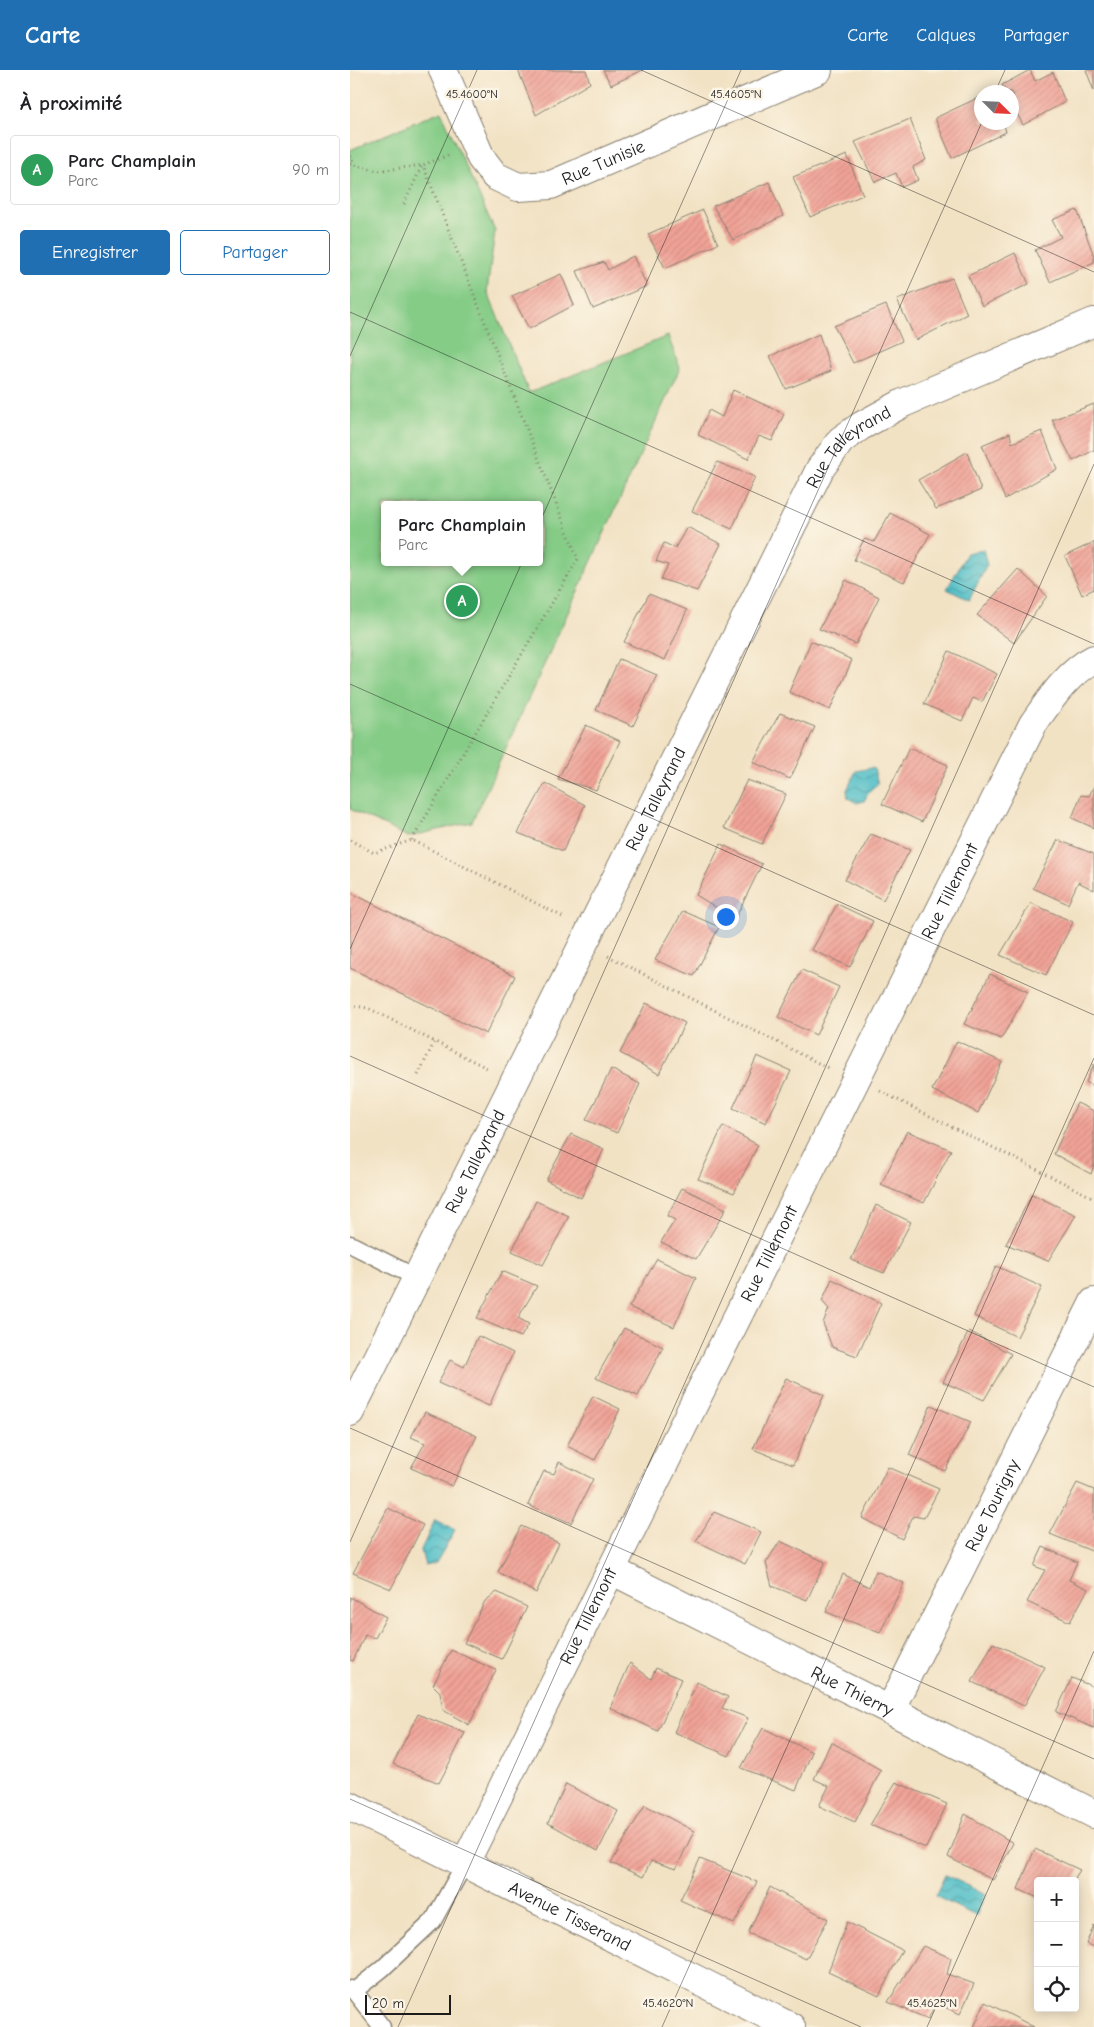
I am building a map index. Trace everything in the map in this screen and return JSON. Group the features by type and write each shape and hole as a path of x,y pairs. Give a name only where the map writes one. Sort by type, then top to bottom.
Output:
{"street":[{"name":"Rue Tunisie","path":"443,70 481,158 495,176 518,186 551,185 818,70"},
{"name":"Rue Talleyrand","path":"350,1412 820,469 841,440 861,426 903,403 1094,322"},
{"name":"Rue Tillemont","path":"465,1863 1034,724 1057,691 1087,662 1094,659"},
{"name":"Rue Tourigny","path":"890,1710 1094,1302"},
{"name":"Rue Thierry","path":"611,1570 1094,1814"},
{"name":"Avenue Tisserand","path":"350,1806 791,2027"}],"lane":[{"path":"350,1244 417,1278"},
{"path":"382,2027 352,1990 382,1969 433,1921 465,1863"}],"path":[{"path":"350,156 352,164 378,170 423,165 475,144"},
{"path":"404,204 423,165"},
{"path":"350,840 374,853 412,840 578,559 423,165"},
{"path":"412,840 570,921"},
{"path":"604,954 837,1073"},
{"path":"355,1006 368,1008 494,1072"},
{"path":"418,1075 434,1043"},
{"path":"876,1089 1094,1198"}],"green space":[{"path":"441,111 495,231 487,291 529,393 668,336 680,368 472,822 408,837 350,809 350,150"}],"water":[{"path":"983,549 987,565 969,600 947,589 967,553"},
{"path":"874,769 878,784 869,792 864,801 857,803 848,798 847,790 856,771"},
{"path":"435,1520 455,1530 436,1563 425,1566 421,1550"},
{"path":"945,1875 986,1894 976,1916 935,1896"}],"building":[{"path":"518,70 586,70 590,83 536,115"},
{"path":"603,70 643,70 611,85"},
{"path":"1030,70 1035,81 1053,72 1065,102 1023,125 1019,117 1019,85 1002,85"},
{"path":"1086,70 1094,70 1094,91"},
{"path":"974,100 974,130 1005,130 1006,132 952,158 935,118"},
{"path":"910,119 926,160 913,167 918,180 902,187 896,173 875,182 855,142"},
{"path":"847,155 863,195 810,217 793,177"},
{"path":"769,182 783,216 733,240 713,206"},
{"path":"703,210 718,244 665,268 648,234"},
{"path":"1077,210 1094,256 1094,262 1050,282 1035,250 1061,237 1052,220"},
{"path":"1015,253 1029,284 982,306 968,276"},
{"path":"633,256 647,286 593,309 577,271 604,262 608,270"},
{"path":"561,274 574,305 529,329 512,296"},
{"path":"952,278 967,314 916,340 897,300"},
{"path":"886,305 902,341 853,363 834,326"},
{"path":"819,334 831,371 786,389 770,356"},
{"path":"733,390 784,414 772,441 759,436 748,459 698,435 709,410 722,417"},
{"path":"1094,404 1094,450 1073,461 1052,420"},
{"path":"1042,431 1057,469 1005,499 982,445 1010,433 1012,443"},
{"path":"967,452 981,490 936,509 918,480"},
{"path":"717,462 755,477 732,529 692,511"},
{"path":"890,513 930,534 904,582 854,560 864,539 874,542"},
{"path":"687,527 721,544 697,591 661,579 668,565 656,561 664,543 675,548"},
{"path":"1094,542 1094,589 1082,595 1065,556"},
{"path":"1018,569 1047,596 1014,643 977,615"},
{"path":"846,580 879,597 856,644 819,629"},
{"path":"649,594 687,610 665,660 624,642"},
{"path":"811,641 852,660 830,710 789,692"},
{"path":"949,651 997,674 982,702 973,698 962,721 924,704"},
{"path":"619,659 657,675 633,726 596,710"},
{"path":"780,713 815,727 790,779 753,762"},
{"path":"586,725 620,741 596,790 558,779"},
{"path":"909,748 948,765 922,822 882,804"},
{"path":"747,780 786,794 762,844 724,828"},
{"path":"545,783 585,805 563,851 518,833"},
{"path":"1094,786 1094,828 1072,818 1081,795 1089,796"},
{"path":"871,834 910,850 883,900 845,880"},
{"path":"1058,840 1094,854 1094,890 1078,882 1068,904 1033,888"},
{"path":"721,844 762,864 735,919 696,895"},
{"path":"350,892 515,976 486,1034 350,968"},
{"path":"1031,903 1073,922 1046,975 1000,955"},
{"path":"837,904 873,921 850,967 812,950"},
{"path":"683,911 719,927 694,976 655,960"},
{"path":"802,970 839,987 816,1035 778,1017"},
{"path":"990,974 1028,992 1001,1039 964,1024"},
{"path":"646,1003 685,1023 659,1074 620,1053"},
{"path":"957,1041 1002,1062 978,1113 932,1090"},
{"path":"757,1056 791,1071 766,1123 733,1108"},
{"path":"1094,1064 1094,1087 1086,1082"},
{"path":"611,1069 640,1084 617,1133 586,1120"},
{"path":"1077,1103 1094,1111 1094,1165 1091,1174 1054,1154"},
{"path":"723,1126 758,1145 734,1193 698,1179"},
{"path":"907,1131 951,1150 924,1203 881,1185"},
{"path":"571,1134 604,1149 581,1198 546,1180"},
{"path":"682,1188 726,1209 696,1259 661,1242 675,1220 667,1216"},
{"path":"1032,1194 1076,1215 1048,1261 1006,1244"},
{"path":"536,1201 569,1216 543,1265 512,1251"},
{"path":"876,1205 911,1222 884,1273 851,1260"},
{"path":"657,1259 696,1278 674,1327 629,1307"},
{"path":"996,1266 1042,1287 1017,1337 974,1316"},
{"path":"502,1271 537,1286 518,1318 529,1324 521,1337 477,1318"},
{"path":"832,1279 881,1303 857,1356 832,1347 823,1323 829,1309 822,1301"},
{"path":"624,1328 663,1347 638,1396 596,1378"},
{"path":"969,1331 1011,1354 984,1400 943,1382"},
{"path":"478,1336 513,1353 489,1406 438,1383 450,1360 464,1367"},
{"path":"786,1378 824,1395 793,1465 753,1449"},
{"path":"593,1396 620,1409 595,1460 567,1446"},
{"path":"931,1405 971,1422 945,1471 909,1455"},
{"path":"425,1412 477,1436 452,1486 411,1468 425,1443 411,1437"},
{"path":"559,1462 593,1479 571,1523 528,1505 544,1471 554,1474"},
{"path":"888,1467 939,1489 924,1518 913,1516 902,1539 862,1518"},
{"path":"1077,1483 1094,1490 1094,1552 1050,1534"},
{"path":"388,1508 423,1525 391,1589 353,1573"},
{"path":"714,1512 761,1532 745,1564 696,1541"},
{"path":"521,1526 559,1543 536,1593 498,1572"},
{"path":"780,1541 825,1562 807,1600 772,1586 766,1563"},
{"path":"1043,1547 1077,1562 1069,1580 1088,1589 1070,1622 1027,1602 1045,1570 1034,1566"},
{"path":"876,1571 904,1583 880,1633 826,1612 843,1574 869,1587"},
{"path":"497,1592 527,1607 502,1659 464,1643 485,1601"},
{"path":"350,1597 386,1617 375,1638 365,1635 353,1661 350,1660"},
{"path":"993,1643 1045,1667 1024,1706 972,1682"},
{"path":"451,1650 496,1670 469,1725 443,1710 440,1692 433,1685"},
{"path":"630,1663 651,1679 656,1668 681,1679 658,1731 610,1708"},
{"path":"1072,1678 1094,1687 1094,1728 1056,1712"},
{"path":"697,1682 728,1697 722,1708 748,1718 729,1756 674,1732"},
{"path":"418,1714 465,1733 439,1783 393,1764"},
{"path":"763,1728 812,1752 796,1790 741,1768"},
{"path":"831,1742 881,1770 855,1822 819,1806 829,1786 814,1779"},
{"path":"896,1782 947,1804 926,1848 870,1825"},
{"path":"566,1784 618,1811 598,1851 548,1823"},
{"path":"645,1805 694,1831 676,1869 651,1861 643,1877 611,1863"},
{"path":"965,1814 1013,1843 993,1880 948,1857"},
{"path":"1035,1849 1080,1870 1076,1877 1034,1877 1034,1896 1018,1889"},
{"path":"700,1859 757,1882 734,1924 680,1900"},
{"path":"770,1887 828,1919 806,1959 748,1933"},
{"path":"847,1922 902,1950 879,1996 828,1972"},
{"path":"1094,1925 1094,1947 1086,1944"},
{"path":"923,1946 951,1958 947,1974 974,1984 960,2014 936,2003 928,2019 888,2002"},
{"path":"985,2002 1034,2027 974,2027"}],"place":[{"name":"Parc Champlain","path":"462,601"}]}
